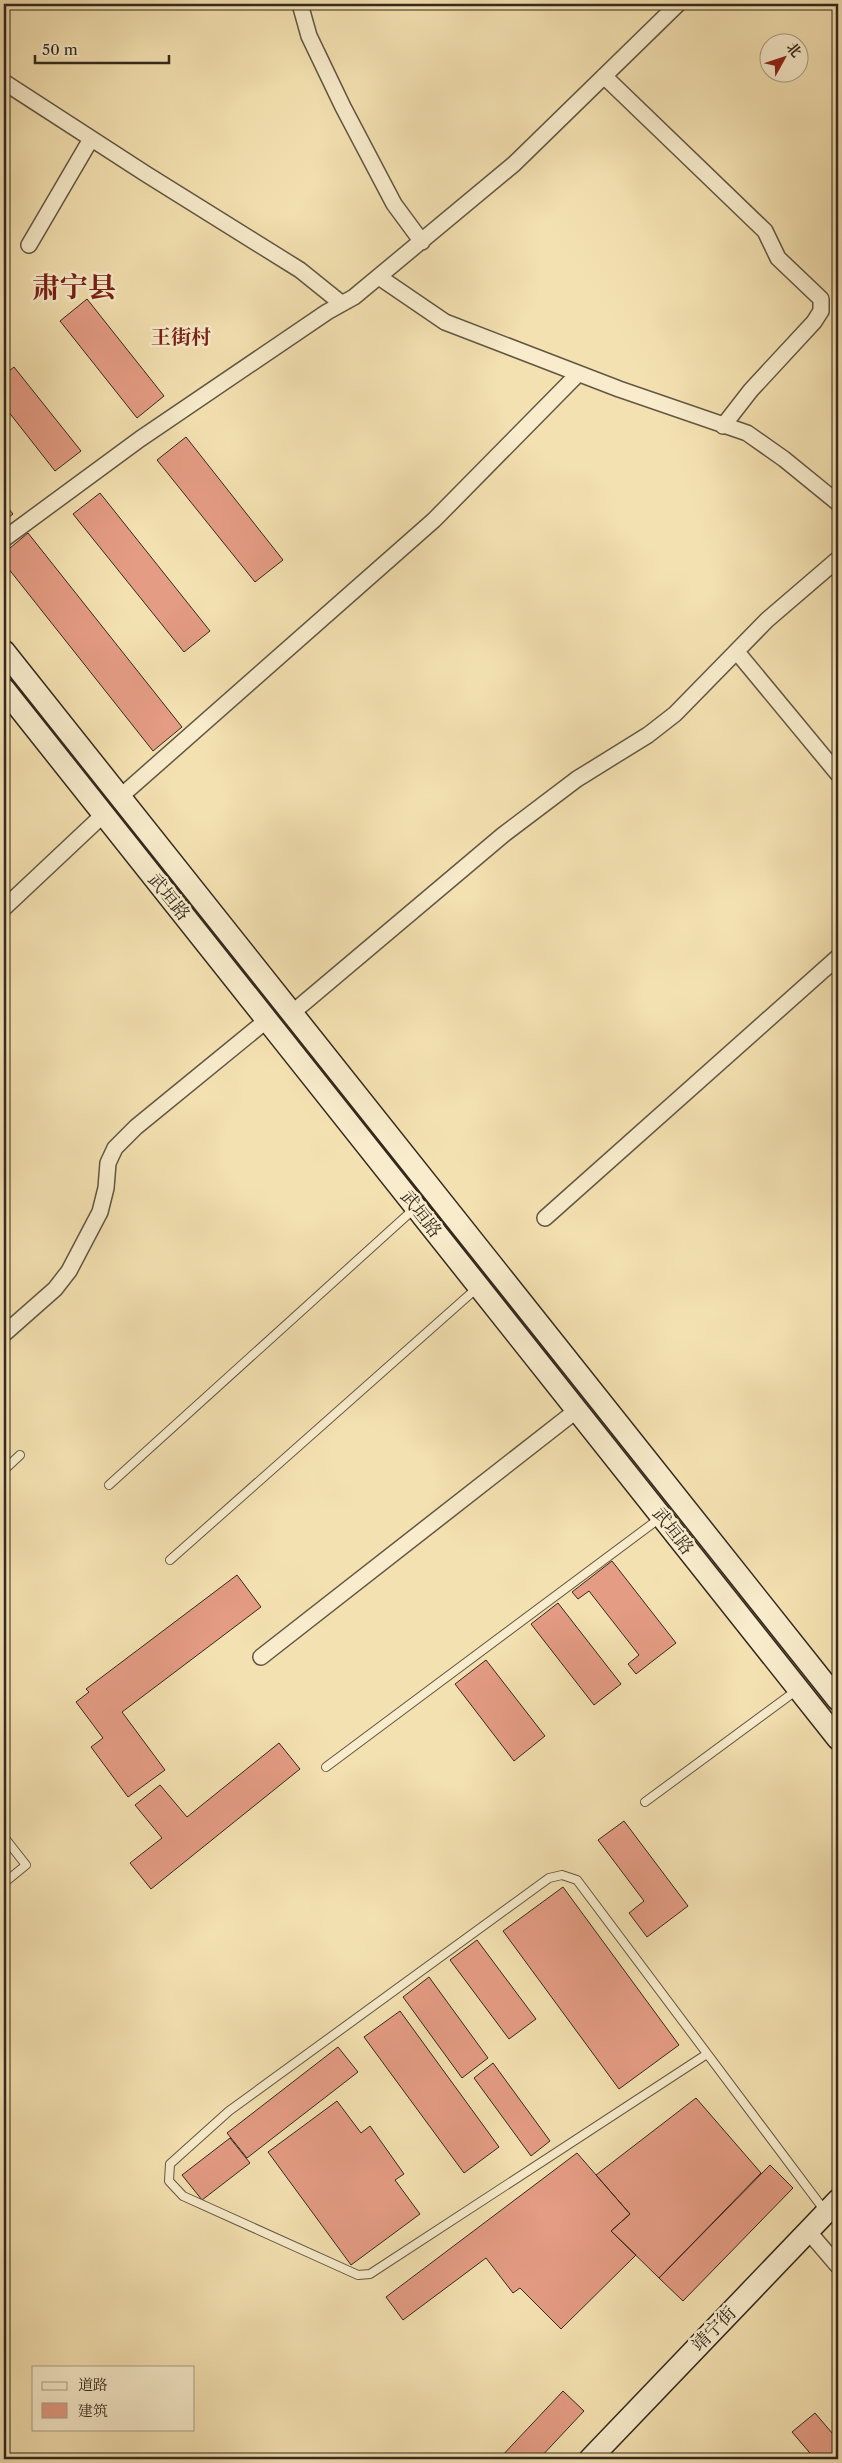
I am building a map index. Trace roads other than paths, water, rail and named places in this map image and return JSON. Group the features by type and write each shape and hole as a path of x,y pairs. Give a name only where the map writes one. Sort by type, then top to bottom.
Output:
{"main road":[{"name":"武垣路","path":"4,651 837,1696"},
{"name":"武垣路","path":"4,690 838,1739"},
{"name":"靖宁街","path":"590,2459 832,2206"}],"street":[{"path":"300,4 310,36 343,107 394,204 422,242"},
{"path":"4,539 140,439 342,303 354,297 514,164 678,4"},
{"path":"604,76 765,231 778,258 821,299 821,311 814,322 751,390 723,426"},
{"path":"4,82 300,270 342,303"},
{"path":"29,245 91,139"},
{"path":"379,277 446,322 578,374 746,434 784,459 838,504"},
{"path":"120,797 434,520 578,374"},
{"path":"292,1013 504,835 577,779 648,735 675,714 767,620 838,559"},
{"path":"737,652 838,774"},
{"path":"4,908 103,815"},
{"path":"545,1218 838,957"},
{"path":"4,1334 55,1289 69,1270 100,1212 106,1188 108,1163 115,1148 136,1127 267,1020"},
{"path":"261,1657 577,1410"},
{"path":"808,2231 838,2266"}],"lane":[{"path":"109,1486 416,1208"},
{"path":"170,1560 478,1286"},
{"path":"4,1470 20,1455"},
{"path":"326,1767 662,1517"},
{"path":"645,1802 799,1689"},
{"path":"4,1838 26,1865 4,1883"},
{"path":"707,2054 370,2274 358,2275 183,2196 169,2181 170,2164 229,2111 549,1878 562,1875 577,1880 707,2054 832,2206"}],"district":[{"name":"肃宁县","path":"74,287"},
{"name":"王街村","path":"181,337"}]}
